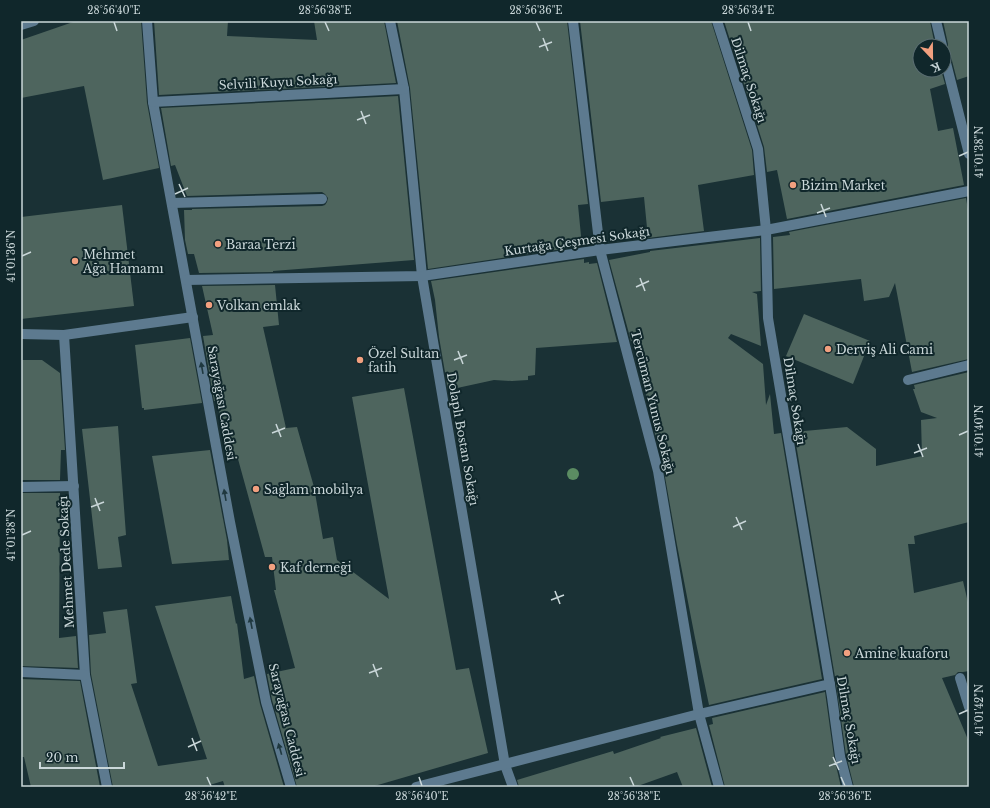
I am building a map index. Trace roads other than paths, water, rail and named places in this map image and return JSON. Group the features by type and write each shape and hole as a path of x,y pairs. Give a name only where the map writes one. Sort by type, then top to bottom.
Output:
{"street":[{"path":"21,25 34,21"},
{"name":"Sarayağası Caddesi","path":"147,21 153,102 230,522 266,702 291,787"},
{"name":"Dolaplı Bostan Sokağı","path":"390,21 404,88 422,276 505,765 513,787"},
{"name":"Tercüman Yunus Sokağı","path":"573,21 600,250 658,471 699,714 719,787"},
{"name":"Dilmaç Sokağı","path":"717,21 758,149 766,230 768,318 830,684 840,756 848,787"},
{"path":"936,21 940,38"},
{"path":"950,78 969,154"},
{"name":"Selvili Kuyu Sokağı","path":"153,102 404,88"},
{"name":"Kurtağa Çeşmesi Sokağı","path":"186,280 422,276 600,250 766,230 969,191"},
{"path":"172,203 322,199"},
{"path":"21,334 64,334 193,317"},
{"name":"Mehmet Dede Sokağı","path":"64,334 85,675 107,787"},
{"path":"908,380 969,365"},
{"path":"21,487 74,486"},
{"path":"21,672 85,675"},
{"path":"960,678 969,707"},
{"path":"416,787 699,714 830,684"}],"place":[{"name":"Bizim Market","path":"793,185"},
{"name":"Baraa Terzi","path":"218,244"},
{"name":"Mehmet Ağa Hamamı","path":"75,261"},
{"name":"Volkan emlak","path":"209,305"},
{"name":"Derviş Ali Cami","path":"828,349"},
{"name":"Özel Sultan fatih","path":"360,360"},
{"name":"Sağlam mobilya","path":"256,489"},
{"name":"Kaf derneği","path":"272,567"},
{"name":"Amine kuaforu","path":"847,653"}]}
